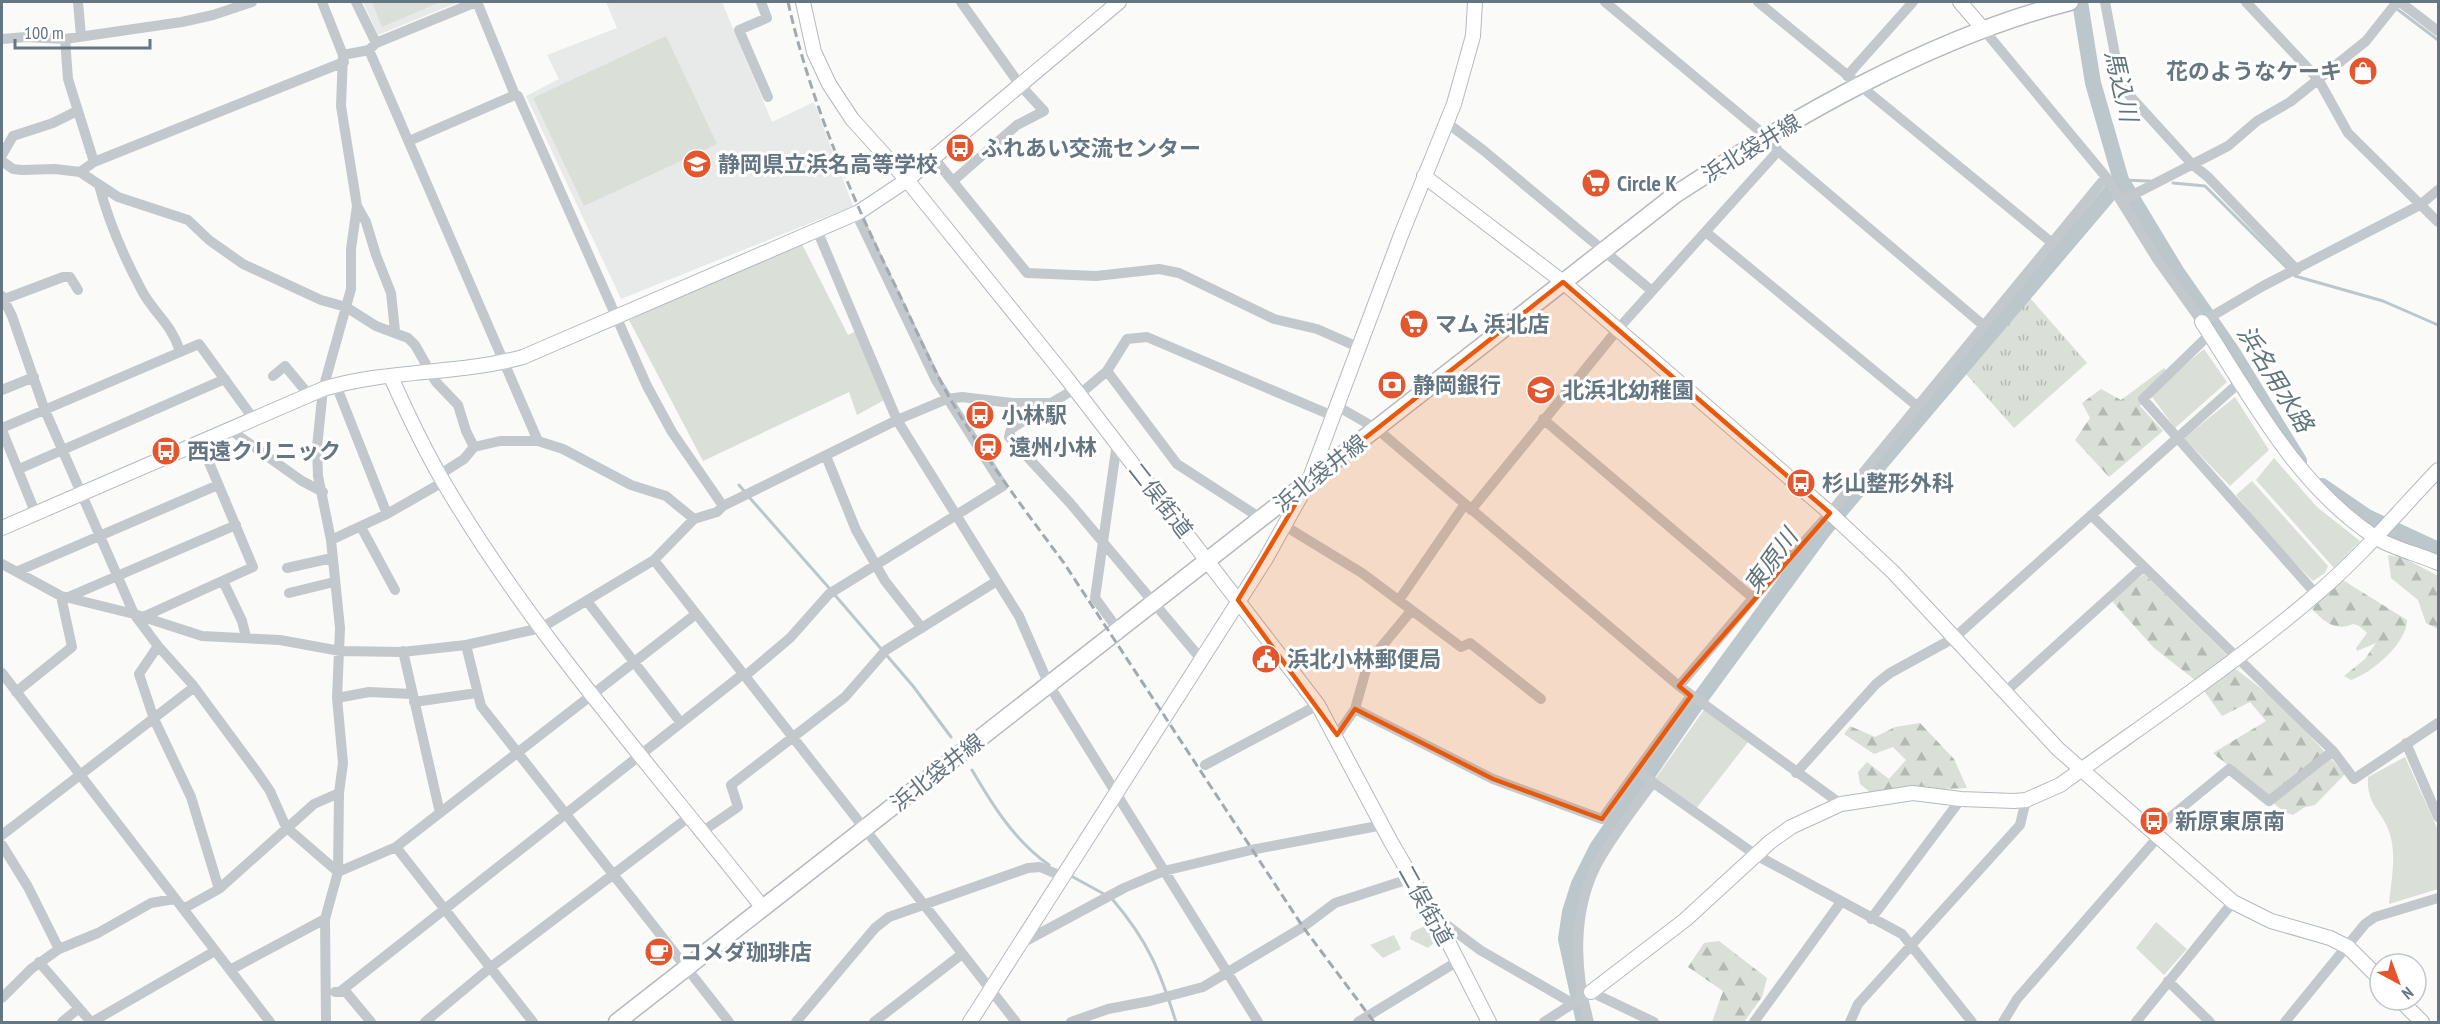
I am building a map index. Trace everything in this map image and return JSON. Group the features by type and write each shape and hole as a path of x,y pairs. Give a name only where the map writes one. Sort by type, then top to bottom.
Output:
{"main road":[{"name":"浜北袋井線","path":"617,1023 1676,194 1852,81 1984,30 2070,2"}],"street":[{"path":"78,2 81,36"},
{"path":"2,39 26,37 65,39 182,22 252,2"},
{"path":"322,2 343,59 341,106 357,206 351,249 351,289 317,447 318,476 331,540 340,651 337,698 343,763 339,793 338,872 325,919 326,1023"},
{"path":"356,2 409,141 538,441"},
{"path":"80,172 94,162 476,2 515,95 518,96 615,317 672,432 723,506"},
{"path":"761,2 767,18 739,30 768,97"},
{"name":"二俣街道","path":"802,2 814,52 829,84 852,118 907,180 1077,392 1318,705 1337,735 1489,1023"},
{"path":"953,181 1017,125 1044,111 1020,85 961,2"},
{"path":"2,528 82,491 330,387 504,362 549,347 856,213 907,180 1119,2"},
{"path":"970,1023 1285,526 1308,483 1358,347 1446,122 1473,36 1475,2"},
{"path":"1605,2 1769,136 1778,151 1983,325"},
{"path":"1758,2 2051,242"},
{"path":"1852,81 1913,2"},
{"path":"1960,2 2124,200 2157,259 2208,318 2210,334 2294,462 2308,479 2330,502 2380,535 2439,563"},
{"path":"2105,2 2121,86 2192,164 2208,177 2297,270"},
{"path":"2246,2 2318,79 2349,133 2439,222"},
{"path":"2124,200 2228,146 2257,121 2290,102 2366,41 2396,4 2439,31"},
{"path":"65,39 68,79 94,162"},
{"path":"409,141 515,95"},
{"path":"2,154 13,136 53,123 77,111"},
{"path":"1446,122 1484,150 1652,291"},
{"path":"1399,600 1468,507 1618,329 1707,233 1778,151"},
{"path":"933,157 1027,273 1096,276 1160,269 1179,273 1274,319 1317,329 1358,347"},
{"path":"2,161 13,169 55,169 80,172 118,196 188,220 209,240 243,264 321,300 346,307 376,326 394,331 415,345 436,382 458,405 474,447"},
{"path":"1424,176 1563,282 1830,513 1894,573 2004,693 2081,770 2233,902 2271,921 2330,938 2348,947 2368,966"},
{"path":"1679,686 1753,598 1830,513 2106,177"},
{"path":"99,185 104,204 141,290 173,331 180,351"},
{"path":"2208,318 2420,205 2439,190"},
{"path":"357,206 366,222 391,292 394,331"},
{"path":"340,991 790,638 832,592 1002,486 947,399 856,213"},
{"path":"817,230 897,420 1019,616 1049,685 1258,1023"},
{"path":"1707,233 1917,406"},
{"path":"78,290 70,277 63,277 2,298 44,408 100,536 138,615 158,646 192,684 270,791 286,827 338,872"},
{"path":"2210,334 2143,399 2316,594"},
{"path":"1201,659 1101,543 1070,503 1009,437 1011,429 1051,403 1077,392 1107,371 1127,339 1147,337 1377,429 1691,696 1841,804"},
{"path":"35,512 2,429 44,408 199,344 253,418"},
{"path":"273,376 285,366 309,395"},
{"path":"1107,371 1177,464 1262,519"},
{"path":"2,390 34,377"},
{"path":"391,377 441,478 541,628 639,755 764,908"},
{"path":"19,469 225,379"},
{"path":"1796,773 1876,684 1890,673 1954,638 2241,381"},
{"path":"330,387 387,514"},
{"path":"2,564 64,597 138,615 202,636 280,639 340,651 403,651 466,645 541,628 654,560 694,519 717,512 723,506 897,420 947,399 962,397 1051,403"},
{"path":"1543,419 1753,598"},
{"path":"229,429 302,481 323,492"},
{"path":"138,615 253,567 200,441"},
{"path":"331,540 387,514 441,478 464,459 474,447 500,441 538,441 563,449 631,485 666,496 694,519"},
{"path":"1117,443 1095,598 1119,631"},
{"path":"826,456 856,530 885,581 922,628"},
{"path":"1544,1023 1685,920 1791,826 1841,804 1913,793 1960,799 2026,800 2060,785 2235,658 2316,594 2380,535 2394,516 2439,470"},
{"path":"18,571 218,485"},
{"path":"2091,515 2235,658 2333,751 2354,779 2439,723"},
{"path":"64,597 119,576 236,525"},
{"path":"1285,526 1330,551 1461,647 1470,643 1541,699"},
{"path":"361,527 395,590"},
{"path":"287,568 332,558"},
{"path":"654,560 866,828 921,903 1016,1023"},
{"path":"2004,693 2143,567"},
{"path":"222,581 242,621 246,637"},
{"path":"703,831 738,807 731,785 845,697 884,652 997,581"},
{"path":"288,593 334,582"},
{"path":"16,692 72,647 64,597"},
{"path":"587,601 681,723"},
{"path":"1337,735 1355,709 1368,663 1411,611"},
{"path":"338,872 396,847 696,614"},
{"path":"466,645 481,706 729,1023"},
{"path":"158,646 139,674 154,719 190,797 219,889"},
{"path":"403,651 440,813"},
{"path":"2,672 270,1023"},
{"path":"2,835 193,688"},
{"path":"337,698 369,692 413,698 477,693"},
{"path":"1355,709 1493,779 1602,819 1691,696"},
{"path":"1205,765 1318,705"},
{"path":"2406,744 2439,817"},
{"path":"2003,1023 2017,999 2155,835 2229,769 2269,801 2333,751"},
{"path":"1638,772 1756,855 1870,919 1902,934 1972,1023"},
{"path":"1589,1023 1580,998 1578,931 1584,902 1596,867 1653,782"},
{"path":"183,909 219,889 314,804 339,793"},
{"path":"1870,919 1960,799"},
{"path":"1850,1023 1858,1004 2020,825 2026,800"},
{"path":"425,1023 491,967 689,817"},
{"path":"1022,943 1124,888 1164,871 1251,850 1383,825"},
{"path":"2,845 28,887 59,949"},
{"path":"396,847 533,1023"},
{"path":"796,1023 875,928 889,916 921,903 1028,868 1040,867 1064,877"},
{"path":"1071,1023 1108,1009 1203,987 1303,927 1335,903 1412,878"},
{"path":"2285,1023 2365,924 2374,917 2439,898"},
{"path":"2,998 39,962 59,949 98,933 151,903 174,899"},
{"path":"1754,1023 1841,902"},
{"path":"2136,1023 2233,902"},
{"path":"1434,916 1480,950 1580,998 1654,1023"},
{"path":"230,970 325,919"},
{"path":"39,962 91,1023 215,951"},
{"path":"874,1023 962,954"},
{"path":"1358,1023 1458,962"},
{"path":"2168,981 2210,1023"},
{"path":"326,994 346,992 371,1023"},
{"path":"62,1023 79,1008"}],"highlighted area":[{"path":"1563,282 1830,513 1679,686 1691,696 1602,819 1493,779 1355,709 1337,735 1238,600 1308,483"}],"shaded area":[{"path":"363,2 459,2 378,35"},
{"name":"静岡県立浜名高等学校","path":"606,2 722,2 772,122 814,102 853,206 621,299 526,96 559,79 547,55 617,28"}],"green space":[{"path":"372,2 440,2 382,27"},
{"path":"666,36 717,144 584,206 533,98"},
{"path":"801,242 848,335 856,331 886,399 857,415 849,392 703,461 629,320"},
{"path":"2030,298 2087,363 2014,428 1966,374"},
{"path":"2204,349 2227,382 2175,428 2150,394"},
{"path":"2164,368 2168,372 2140,406 2163,431 2109,477 2075,440 2090,418 2082,403 2101,389 2121,400"},
{"path":"2235,397 2269,450 2230,486 2184,438"},
{"path":"2274,458 2317,507 2360,541 2334,568 2256,480"},
{"path":"2252,481 2328,566 2325,573 2313,581 2273,541 2236,495"},
{"path":"2388,555 2404,558 2438,576 2438,629 2426,623 2418,600 2391,578"},
{"path":"2144,574 2228,656 2195,680 2154,648 2111,600"},
{"path":"2341,579 2407,620 2401,638 2387,656 2369,671 2351,680 2344,676 2365,659 2376,643 2357,651 2356,648 2367,633 2354,624 2342,627 2332,625 2312,609"},
{"path":"2232,666 2281,704 2345,774 2315,805 2305,807 2293,815 2284,812 2213,753 2266,721 2250,702 2222,716 2202,688"},
{"path":"1706,707 1748,742 1695,810 1653,782"},
{"path":"1920,723 1954,759 1967,788 1870,792 1860,784 1858,772 1867,762 1889,779 1906,760 1893,747 1874,754 1844,734 1850,726 1875,737 1895,727"},
{"path":"2405,757 2438,830 2438,889 2389,904 2393,871 2391,838 2370,796 2368,777"},
{"path":"2156,922 2187,949 2164,975 2136,948"},
{"path":"1425,926 1431,927 1437,940 1428,948 1410,939 1412,932"},
{"path":"1394,935 1401,949 1383,958 1370,945"},
{"path":"1719,941 1767,978 1762,997 1744,1022 1712,1022 1723,991 1688,967 1704,943"}],"waterway":[{"name":"浜名用水路","path":"2080,2 2093,83 2121,180 2176,271 2231,350 2299,461"},
{"path":"2397,9 2438,40"},
{"path":"2121,180 2150,181"},
{"name":"東原川","path":"1584,1022 1566,939 1570,912 1579,884 1597,848 1691,711 1823,531 2121,180"},
{"path":"2173,183 2205,186 2288,269"},
{"path":"2295,276 2383,301 2438,325"},
{"path":"739,485 745,492"},
{"name":"浜名用水路","path":"2322,486 2367,517 2438,550"},
{"path":"749,497 830,589"},
{"path":"834,594 913,686 951,737"},
{"path":"972,770 1015,834 1049,865"},
{"path":"1073,877 1104,894"},
{"path":"1113,900 1152,957 1176,1022"}],"railway":[{"path":"788,2 818,106 844,174 873,240 948,395 989,460 1064,563 1303,927 1374,1022"}],"place":[{"name":"花のようなケーキ","path":"2363,71"},
{"name":"ふれあい交流センター","path":"960,148"},
{"name":"静岡県立浜名高等学校","path":"697,164"},
{"name":"Circle K","path":"1596,183"},
{"name":"マム 浜北店","path":"1414,324"},
{"name":"静岡銀行","path":"1392,385"},
{"name":"北浜北幼稚園","path":"1541,390"},
{"name":"小林駅","path":"980,415"},
{"name":"遠州小林","path":"988,447"},
{"name":"西遠クリニック","path":"166,451"},
{"name":"杉山整形外科","path":"1801,483"},
{"name":"浜北小林郵便局","path":"1266,659"},
{"name":"新原東原南","path":"2154,821"},
{"name":"コメダ珈琲店","path":"659,952"}],"water label":[{"name":"馬込川","path":"2121,86"}]}
